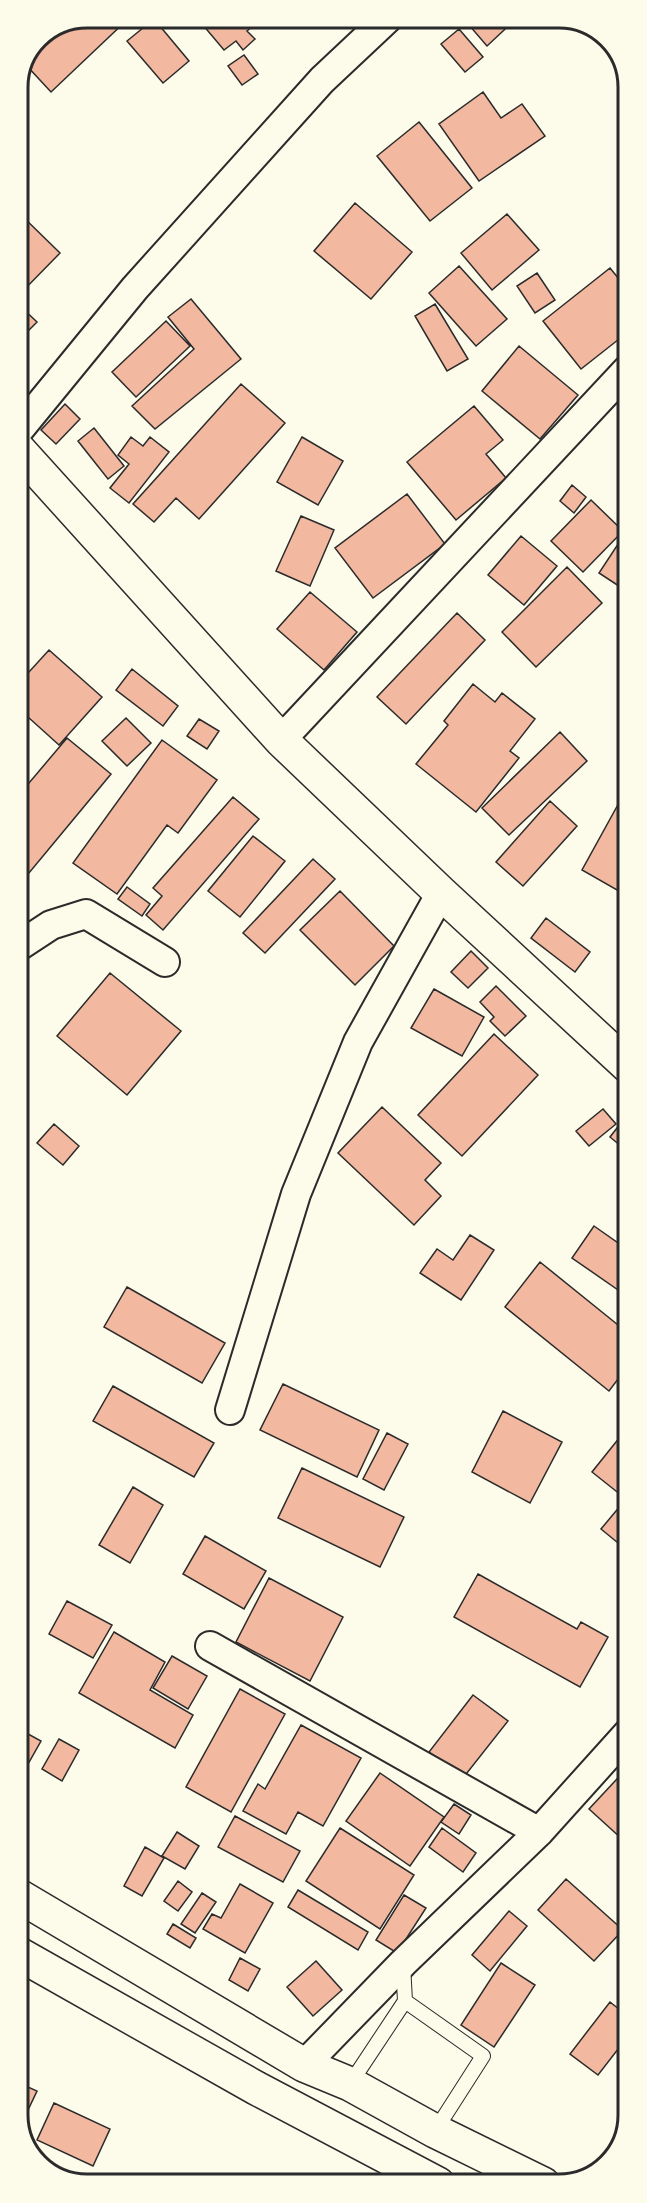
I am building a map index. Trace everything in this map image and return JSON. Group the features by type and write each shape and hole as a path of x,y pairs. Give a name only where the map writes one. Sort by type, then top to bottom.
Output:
{"main road":[{"path":"28,460 281,740 441,893 618,1057"},
{"path":"28,1901 304,2065 350,2084 435,2131 523,2174"},
{"path":"28,1959 256,2088 419,2174"}],"street":[{"path":"28,419 135,288 322,80 377,29"},
{"path":"281,740 618,380"},
{"path":"230,1410 296,1194 358,1042 441,893"},
{"path":"28,940 51,925 86,914 165,962"},
{"path":"210,1646 539,1832"},
{"path":"304,2065 403,1963 539,1832 618,1744"}],"lane":[{"path":"350,2084 405,2001 403,1963"},
{"path":"405,2001 483,2056 435,2131"}],"building":[{"path":"118,28 51,92 31,71 38,55 46,46 55,38 76,30"},
{"path":"143,28 162,28 189,61 163,83 127,41"},
{"path":"206,28 250,28 247,31 255,39 243,50 236,41 224,50"},
{"path":"459,29 483,57 465,72 441,44"},
{"path":"472,29 505,29 487,46"},
{"path":"244,55 258,74 242,85 228,66"},
{"path":"483,92 501,118 522,104 545,136 479,181 439,124"},
{"path":"419,122 472,188 430,221 377,156"},
{"path":"355,203 412,252 371,299 314,251"},
{"path":"507,214 539,250 492,290 461,253"},
{"path":"28,222 60,253 28,286"},
{"path":"459,266 507,319 476,346 429,293"},
{"path":"610,268 618,278 618,340 581,369 543,321"},
{"path":"537,273 555,300 535,313 517,286"},
{"path":"191,299 241,359 155,429 132,406 194,349 168,317"},
{"path":"435,304 468,359 447,371 415,316"},
{"path":"28,313 37,322 28,331"},
{"path":"166,321 190,346 136,397 112,372"},
{"path":"519,346 578,395 540,439 482,391"},
{"path":"241,384 285,423 199,519 176,498 154,522 133,504"},
{"path":"65,404 80,419 56,444 41,430"},
{"path":"474,406 503,440 486,454 506,478 456,520 407,462"},
{"path":"94,428 124,466 108,479 78,441"},
{"path":"131,437 143,446 150,437 169,452 129,503 110,488 129,464 118,455"},
{"path":"302,437 343,461 318,505 277,482"},
{"path":"572,485 586,497 574,513 560,501"},
{"path":"407,494 445,544 373,598 335,548"},
{"path":"591,500 618,526 618,536 583,572 551,541"},
{"path":"301,516 334,530 310,586 276,571"},
{"path":"521,536 557,566 524,605 488,575"},
{"path":"618,544 618,585 599,573"},
{"path":"567,567 602,603 536,667 502,632"},
{"path":"310,592 357,632 324,670 277,629"},
{"path":"457,613 485,640 406,724 377,697"},
{"path":"49,650 102,697 59,745 28,717 28,673"},
{"path":"132,669 178,706 163,726 116,690"},
{"path":"473,684 495,702 502,693 535,719 510,751 519,758 476,812 416,764 448,725 444,721"},
{"path":"126,718 151,743 127,766 102,741"},
{"path":"199,719 219,731 207,749 187,736"},
{"path":"560,732 587,761 509,835 482,808"},
{"path":"67,738 111,774 28,874 28,784"},
{"path":"162,740 217,780 178,833 167,825 117,894 73,863"},
{"path":"233,797 259,819 163,930 146,915 162,896 153,888"},
{"path":"550,801 577,826 523,886 496,862"},
{"path":"618,805 618,888 617,890 582,870"},
{"path":"253,836 285,861 240,917 208,891"},
{"path":"313,859 335,879 265,953 243,933"},
{"path":"127,887 150,904 142,916 118,899"},
{"path":"340,891 394,946 355,985 300,930"},
{"path":"546,918 590,952 575,972 531,938"},
{"path":"471,951 488,968 468,988 451,972"},
{"path":"110,973 181,1031 127,1095 57,1036"},
{"path":"496,986 526,1016 505,1036 490,1021 494,1017 480,1002"},
{"path":"434,989 484,1017 462,1056 411,1028"},
{"path":"494,1034 538,1075 462,1156 418,1115"},
{"path":"382,1107 441,1163 425,1180 441,1196 414,1225 338,1153"},
{"path":"603,1109 616,1124 589,1146 576,1131"},
{"path":"54,1124 79,1146 63,1165 37,1143"},
{"path":"618,1127 618,1144 610,1137"},
{"path":"594,1226 618,1243 618,1290 572,1258"},
{"path":"470,1235 494,1250 461,1300 420,1273 437,1249 453,1260"},
{"path":"540,1262 618,1325 618,1379 609,1391 505,1307"},
{"path":"127,1287 225,1343 202,1383 104,1327"},
{"path":"283,1384 379,1430 357,1477 260,1430"},
{"path":"113,1386 214,1443 194,1477 93,1421"},
{"path":"503,1411 562,1442 530,1503 472,1472"},
{"path":"387,1433 408,1444 384,1490 363,1479"},
{"path":"618,1440 618,1493 592,1472"},
{"path":"302,1468 404,1517 380,1567 278,1518"},
{"path":"133,1487 163,1505 130,1563 99,1545"},
{"path":"618,1509 618,1543 601,1529"},
{"path":"205,1536 266,1571 244,1609 183,1574"},
{"path":"478,1574 577,1629 581,1622 608,1637 580,1687 454,1617"},
{"path":"269,1578 343,1617 310,1681 236,1642"},
{"path":"67,1601 112,1625 93,1658 49,1634"},
{"path":"114,1632 165,1662 150,1690 193,1715 175,1748 79,1693"},
{"path":"172,1656 207,1676 188,1709 153,1688"},
{"path":"240,1689 285,1714 231,1812 186,1787"},
{"path":"473,1695 508,1721 463,1778 429,1752"},
{"path":"301,1725 361,1758 323,1826 298,1812 286,1834 243,1811 258,1784 265,1789"},
{"path":"28,1734 41,1741 28,1764"},
{"path":"59,1739 79,1750 62,1781 42,1769"},
{"path":"380,1773 444,1817 410,1866 346,1821"},
{"path":"618,1778 618,1835 589,1809"},
{"path":"454,1804 471,1815 459,1834 441,1822"},
{"path":"235,1816 300,1851 283,1882 218,1847"},
{"path":"340,1828 414,1875 380,1929 306,1881"},
{"path":"442,1828 476,1853 463,1872 429,1847"},
{"path":"177,1832 199,1846 185,1869 162,1856"},
{"path":"145,1847 164,1858 142,1896 124,1886"},
{"path":"566,1879 618,1926 618,1935 594,1961 538,1910"},
{"path":"178,1881 192,1892 178,1911 164,1901"},
{"path":"240,1884 273,1903 245,1953 203,1929 212,1914 221,1918"},
{"path":"298,1890 368,1932 358,1950 288,1907"},
{"path":"202,1893 216,1902 195,1933 181,1924"},
{"path":"404,1895 426,1908 397,1953 376,1940"},
{"path":"509,1911 527,1926 490,1971 472,1955"},
{"path":"173,1924 196,1938 190,1948 167,1934"},
{"path":"240,1958 260,1969 248,1991 229,1980"},
{"path":"316,1961 342,1990 313,2016 287,1987"},
{"path":"501,1963 535,1985 494,2047 461,2025"},
{"path":"610,2002 618,2008 618,2049 598,2075 570,2054"},
{"path":"28,2087 37,2091 28,2110"},
{"path":"54,2103 110,2129 93,2166 37,2140"}]}
